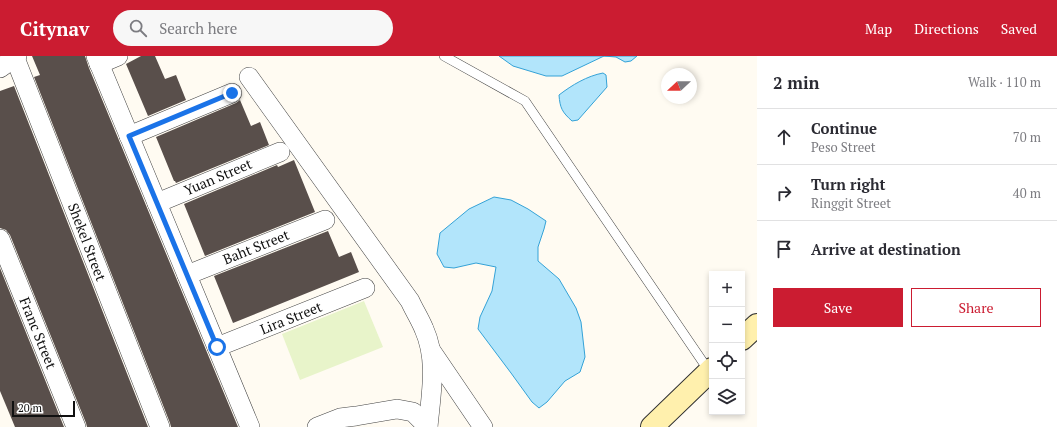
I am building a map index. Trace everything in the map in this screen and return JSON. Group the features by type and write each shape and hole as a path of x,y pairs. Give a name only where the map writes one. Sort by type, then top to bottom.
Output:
{"street":[{"path":"118,56 97,60 250,427"},
{"name":"Shekel Street","path":"11,61 160,427"},
{"path":"248,77 410,301 425,329 431,351 433,371 428,427"},
{"path":"129,136 232,93"},
{"name":"Yuan Street","path":"157,203 280,152"},
{"name":"Baht Street","path":"187,275 325,220"},
{"name":"Franc Street","path":"0,239 76,427"},
{"name":"Lira Street","path":"217,347 365,288"},
{"path":"745,336 757,325"},
{"path":"431,351 484,427"},
{"path":"652,427 709,372"},
{"path":"317,427 340,418 396,409 413,412 428,427"},
{"path":"356,416 378,427"}],"lane":[{"path":"444,56 525,101 709,367"}],"green space":[{"path":"364,301 383,347 300,380 282,334"}],"water":[{"path":"499,56 604,56 562,76 546,76 513,66"},
{"path":"604,56 637,56 631,61 625,62 616,57"},
{"path":"603,73 606,75 607,87 578,120 572,121 562,110 559,95 580,81"},
{"path":"494,197 511,200 546,221 538,247 538,261 559,279 576,308 581,322 585,357 580,372 565,381 547,402 539,408 532,402 478,329 480,317 492,291 496,267 476,263 454,268 444,267 437,254 440,233 469,209"}],"building":[{"path":"32,56 85,56 238,427 171,427 34,77 40,75"},
{"path":"141,56 155,56 165,79 176,75 186,100 148,116 126,64"},
{"path":"14,86 148,427 87,427 10,235 6,230 0,228 0,91"},
{"path":"240,100 251,126 260,122 269,145 176,183 156,137"},
{"path":"294,160 315,212 205,256 184,204 277,165 278,167"},
{"path":"328,231 339,257 351,252 359,272 233,323 214,276"},
{"path":"0,268 64,427 15,427 0,391"}],"route":[{"path":"217,347 129,136 232,93"}]}
